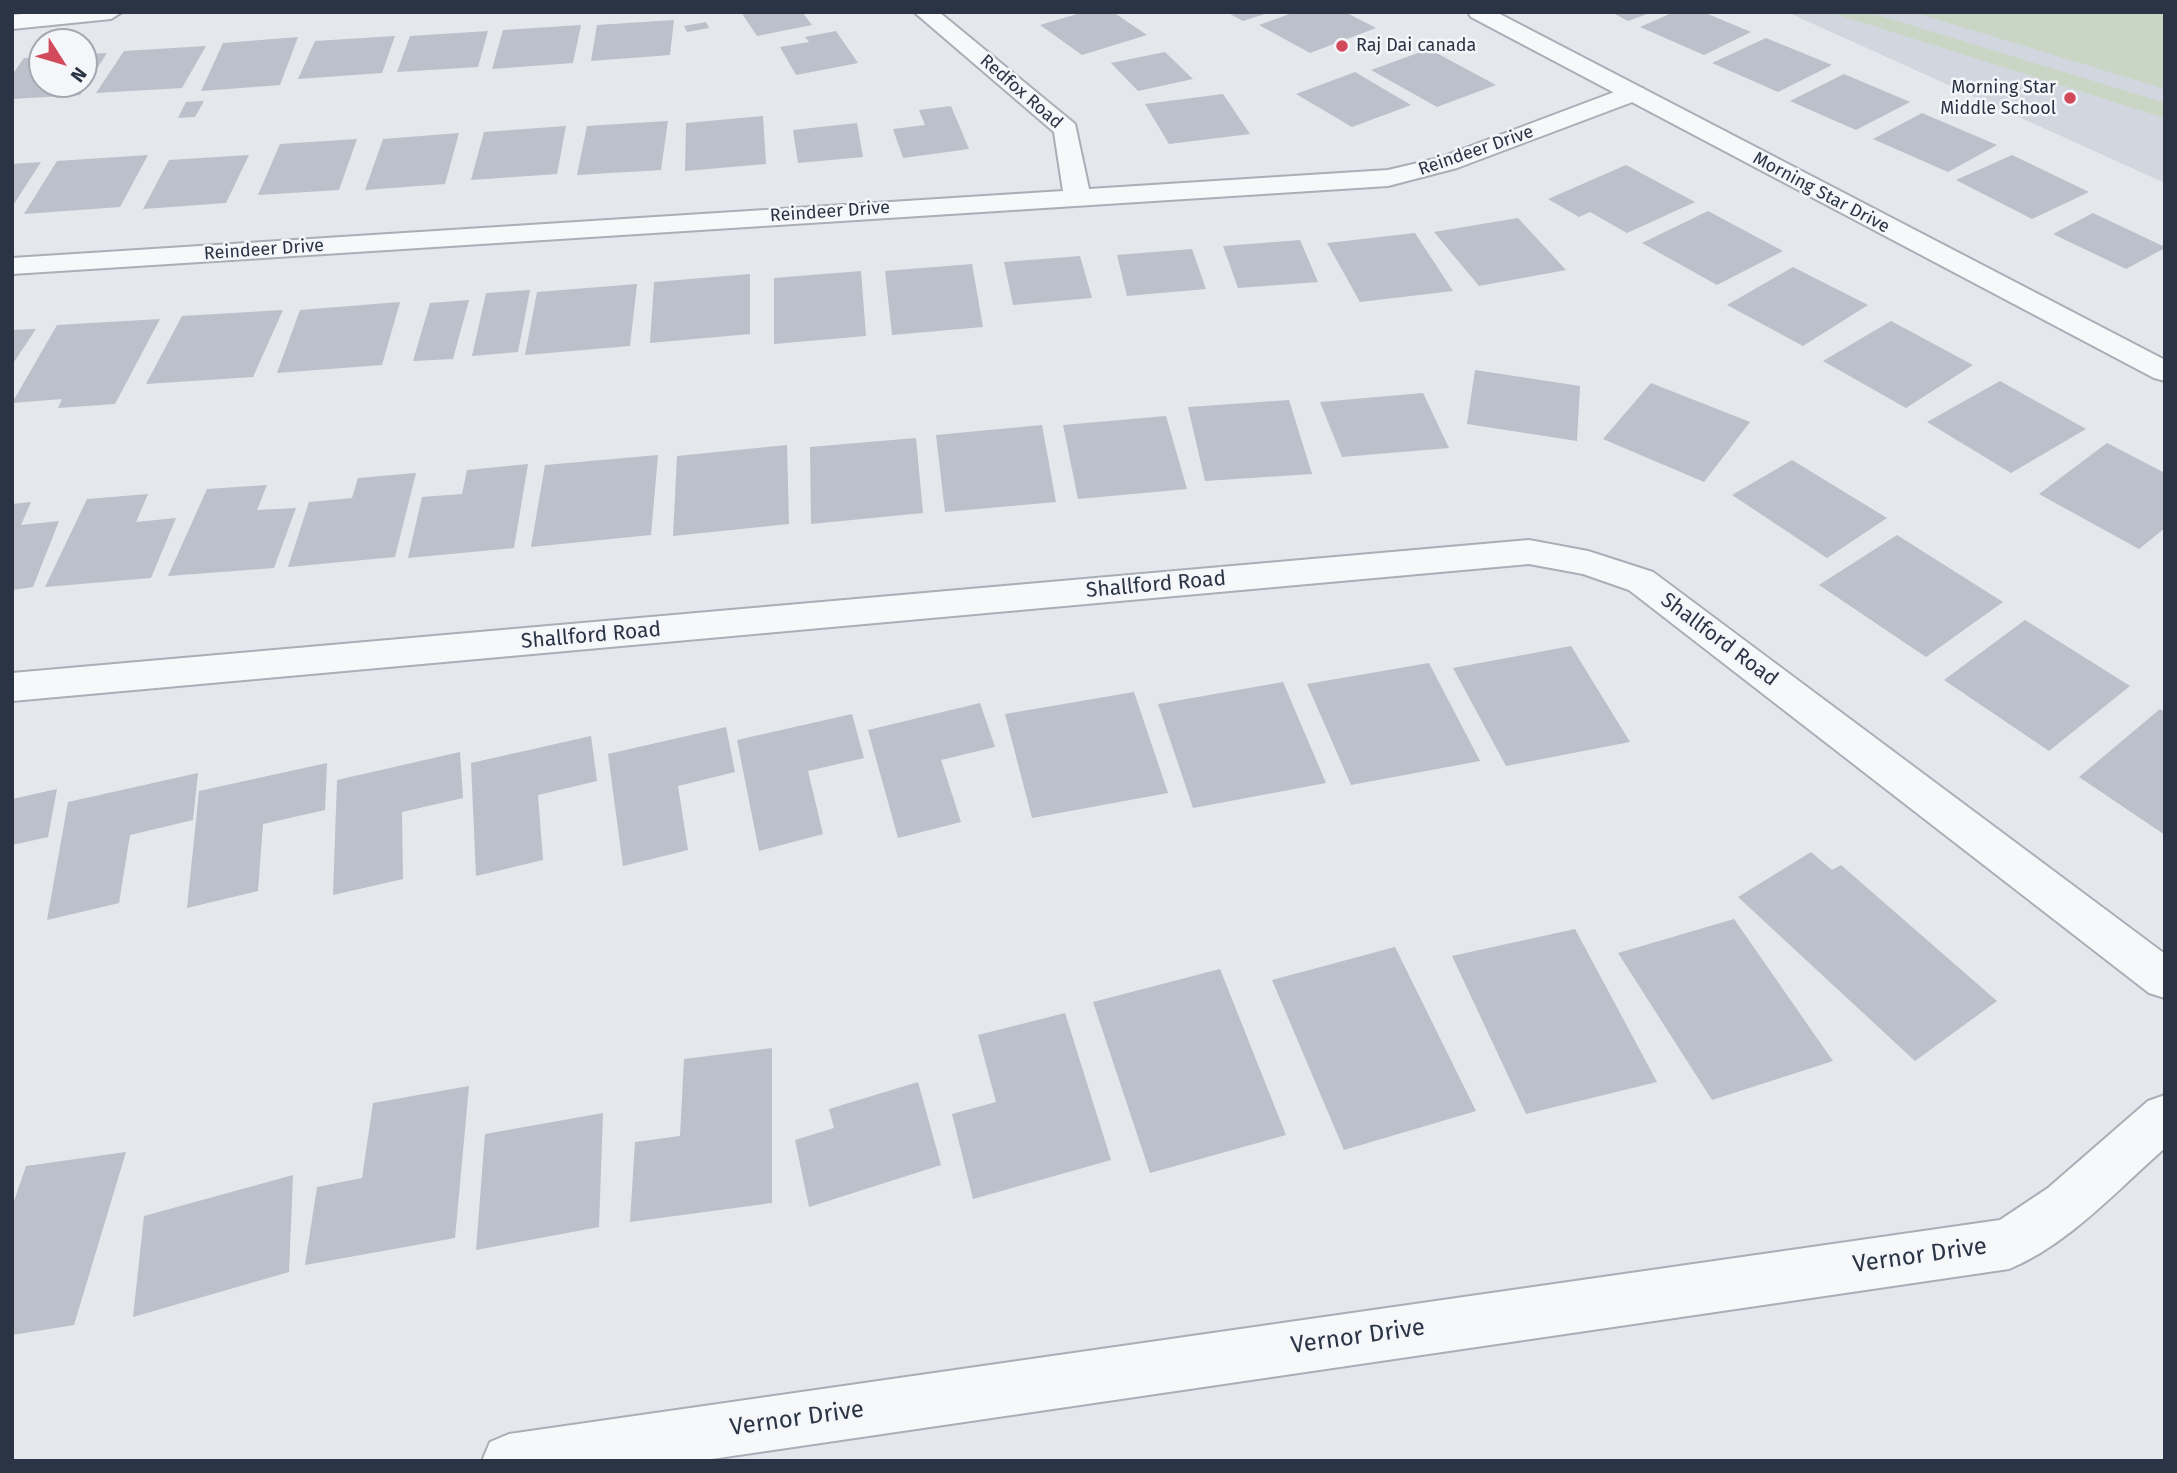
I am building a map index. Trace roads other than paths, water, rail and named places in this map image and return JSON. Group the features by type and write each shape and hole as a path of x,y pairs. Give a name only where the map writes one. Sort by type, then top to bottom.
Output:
{"street":[{"path":"12,22 111,12"},
{"name":"Redfox Road","path":"925,12 1066,129 1077,196"},
{"name":"Morning Star Drive","path":"1479,12 2165,372"},
{"name":"Reindeer Drive","path":"12,266 1388,178 1420,172 1634,93"},
{"name":"Shallford Road","path":"12,687 1529,552 1588,563 1641,581 2165,979"},
{"name":"Vernor Drive","path":"509,1461 2009,1244 2065,1205 2165,1117"}],"place":[{"name":"Raj Dai canada","path":"1342,46"},
{"name":"Morning Star Middle School","path":"2070,98"}]}
